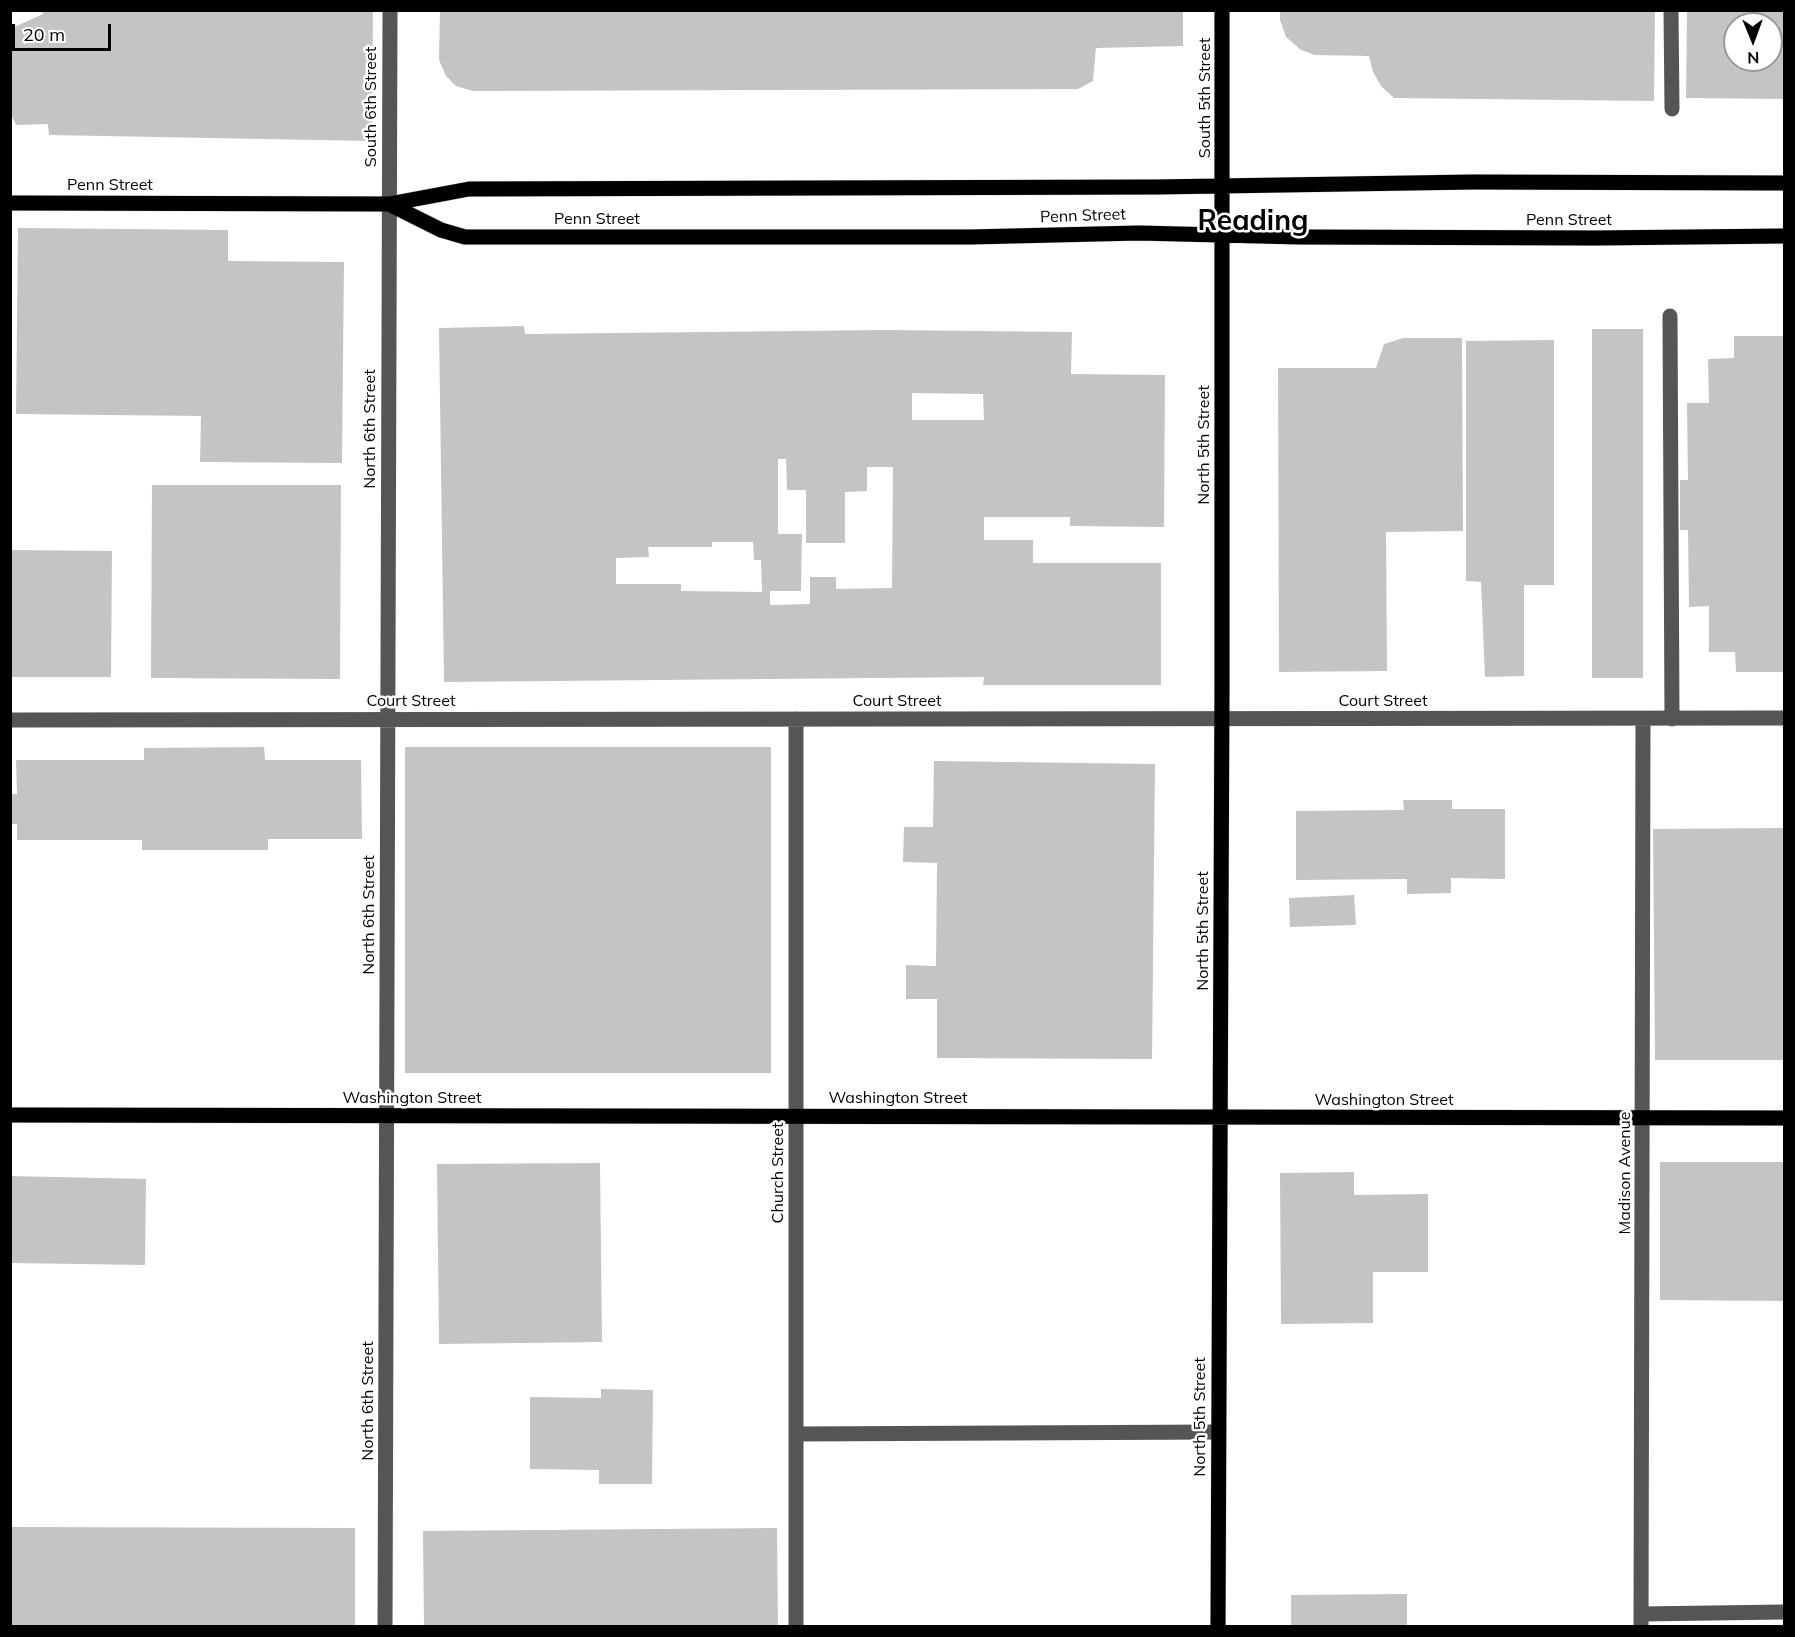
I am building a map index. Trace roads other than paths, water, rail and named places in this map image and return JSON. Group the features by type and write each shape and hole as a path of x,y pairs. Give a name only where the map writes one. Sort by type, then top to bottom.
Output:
{"main road":[{"name":"South 5th Street","path":"1222,10 1223,236"},
{"name":"Penn Street","path":"10,203 389,204 469,189 1223,186 1473,182 1785,183"},
{"name":"Penn Street","path":"389,204 441,230 465,237 970,237 1138,232 1300,237 1785,236"},
{"name":"North 5th Street","path":"1218,1626 1223,236"},
{"name":"Washington Street","path":"10,1115 1785,1118"}],"street":[{"name":"South 6th Street","path":"389,204 390,10"},
{"path":"1671,10 1672,109"},
{"name":"North 6th Street","path":"385,1626 389,204"},
{"path":"1670,316 1672,719"},
{"name":"Court Street","path":"10,720 1785,718"},
{"name":"Church Street","path":"796,719 796,1626"},
{"name":"Madison Avenue","path":"1641,1620 1643,719"},
{"path":"796,1434 1218,1432"},
{"path":"1641,1620 1785,1612"}],"district":[{"name":"Reading","path":"1253,222"}]}
